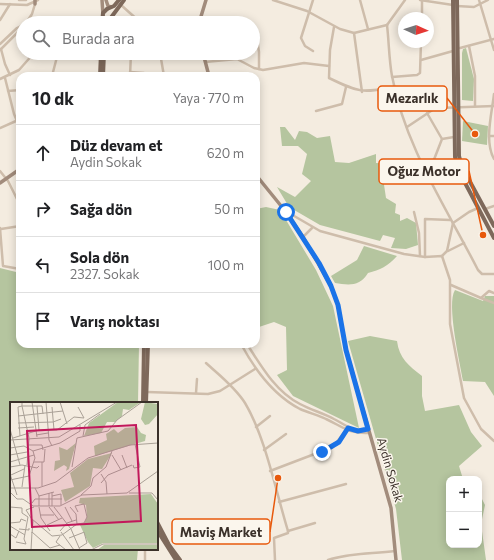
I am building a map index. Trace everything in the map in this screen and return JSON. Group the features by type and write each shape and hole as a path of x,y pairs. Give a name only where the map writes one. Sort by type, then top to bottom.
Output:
{"main road":[{"path":"103,16 109,8 124,0"},
{"path":"457,0 455,4 453,51 460,162 494,226"},
{"path":"112,16 120,2"},
{"path":"455,4 455,157 459,170 494,238"},
{"path":"109,8 112,16"},
{"path":"100,60 100,72"},
{"path":"103,72 104,60"},
{"path":"142,402 144,348"},
{"path":"146,402 148,348"},
{"path":"158,524 169,545 180,560"},
{"path":"158,532 176,560"}],"street":[{"path":"19,0 26,0"},
{"path":"102,0 102,16"},
{"path":"106,0 109,8"},
{"path":"201,16 206,0"},
{"path":"272,0 309,12 334,26 354,33 368,28 387,25"},
{"path":"313,0 301,38 305,46 313,51"},
{"path":"360,0 368,28"},
{"path":"404,0 387,25 392,77 407,126 427,176 480,273 494,274"},
{"path":"422,12 421,0 474,6 479,2 488,0"},
{"path":"0,4 27,5 36,1"},
{"path":"31,16 36,1"},
{"path":"120,2 134,16"},
{"path":"479,2 492,39 494,50"},
{"path":"0,20 10,4"},
{"path":"334,26 329,78 346,87 362,92 395,87"},
{"path":"0,44 16,29"},
{"path":"354,33 362,92"},
{"path":"10,75 1,49 16,36"},
{"path":"460,48 492,39"},
{"path":"469,46 476,76 475,106"},
{"path":"392,77 417,75 421,69 421,48"},
{"path":"421,60 453,51"},
{"path":"0,79 10,75 26,64 29,60"},
{"path":"53,72 56,60"},
{"path":"130,72 131,60"},
{"path":"161,60 163,72"},
{"path":"208,72 205,62 237,60 259,69 270,70 304,63 329,66"},
{"path":"259,60 259,69"},
{"path":"0,128 16,121 5,78"},
{"path":"316,110 342,104 346,87"},
{"path":"8,91 16,90"},
{"path":"494,94 490,136 491,153 494,159"},
{"path":"407,126 439,108 493,106"},
{"path":"428,113 442,139"},
{"path":"442,139 454,137"},
{"path":"427,176 442,139"},
{"path":"0,171 16,198"},
{"path":"0,183 16,172"},
{"name":"Aydin Sokak","path":"260,180 286,212 303,237 328,280 338,305 346,350 391,508 396,560"},
{"path":"485,209 494,206"},
{"path":"447,251 452,223 478,208"},
{"path":"286,212 312,228 404,254 425,257 442,256 447,251 464,243"},
{"path":"414,212 418,226 420,256"},
{"path":"425,257 425,219 450,220"},
{"path":"16,226 0,228 3,266 16,268"},
{"path":"303,237 307,231 312,228"},
{"path":"442,256 445,260 451,285 450,324 464,398 481,429 494,441"},
{"path":"451,285 494,303"},
{"path":"481,298 489,291 494,293"},
{"path":"243,348 255,369 268,384 292,404 347,429 368,431"},
{"path":"250,348 265,372 288,396 298,403 326,415 347,429"},
{"path":"206,363 229,384 245,404 256,427 264,450 288,531"},
{"path":"146,392 208,394 220,391 255,369"},
{"path":"196,394 197,379"},
{"path":"256,427 270,416"},
{"path":"270,471 333,447 347,429"},
{"path":"264,450 286,434"},
{"path":"279,502 346,484"},
{"path":"275,560 274,538 288,533 288,531 315,523"},
{"path":"328,560 358,554 367,555 395,551"}],"green space":[{"path":"466,48 474,79 473,101 462,100 462,53 463,49"},
{"path":"463,121 488,126 487,145 462,141"},
{"path":"280,127 285,127 295,140 299,131 307,132 317,138 330,136 335,162 349,163 376,154 376,163 391,164 401,161 402,164 390,179 383,178 386,198 396,204 395,213 400,215 400,221 407,218 416,223 418,245 406,249 391,248 395,238 383,235 380,241 320,225 289,207 277,187 295,197 311,181 302,174 307,154 298,146 282,146"},
{"path":"266,207 280,210 316,270 333,306 359,428 293,396 277,375 287,370 286,327 274,322 260,327 260,208"},
{"path":"364,246 397,256 384,267 368,273 365,278 357,283 335,283 331,276 357,260"},
{"path":"0,268 16,272 16,348 139,348 138,402 10,402 10,550 138,550 137,560 0,560"},
{"path":"455,290 483,301 485,296 494,296 494,396 485,382 463,381 453,320 452,307"},
{"path":"370,336 397,341 402,357 422,376 422,396 425,411 459,405 471,432 482,446 459,466 462,476 446,476 446,548 482,548 482,531 486,560 402,560 396,509 348,341"},
{"path":"482,499 485,505 482,519"}],"place":[{"name":"Mezarlık","path":"475,134"},
{"name":"Oğuz Motor","path":"483,235"},
{"name":"Maviş Market","path":"278,478"}],"route":[{"path":"286,212 319,263 331,286 338,305 346,350 368,429 358,431 348,428 339,442 333,447 322,452"}]}
